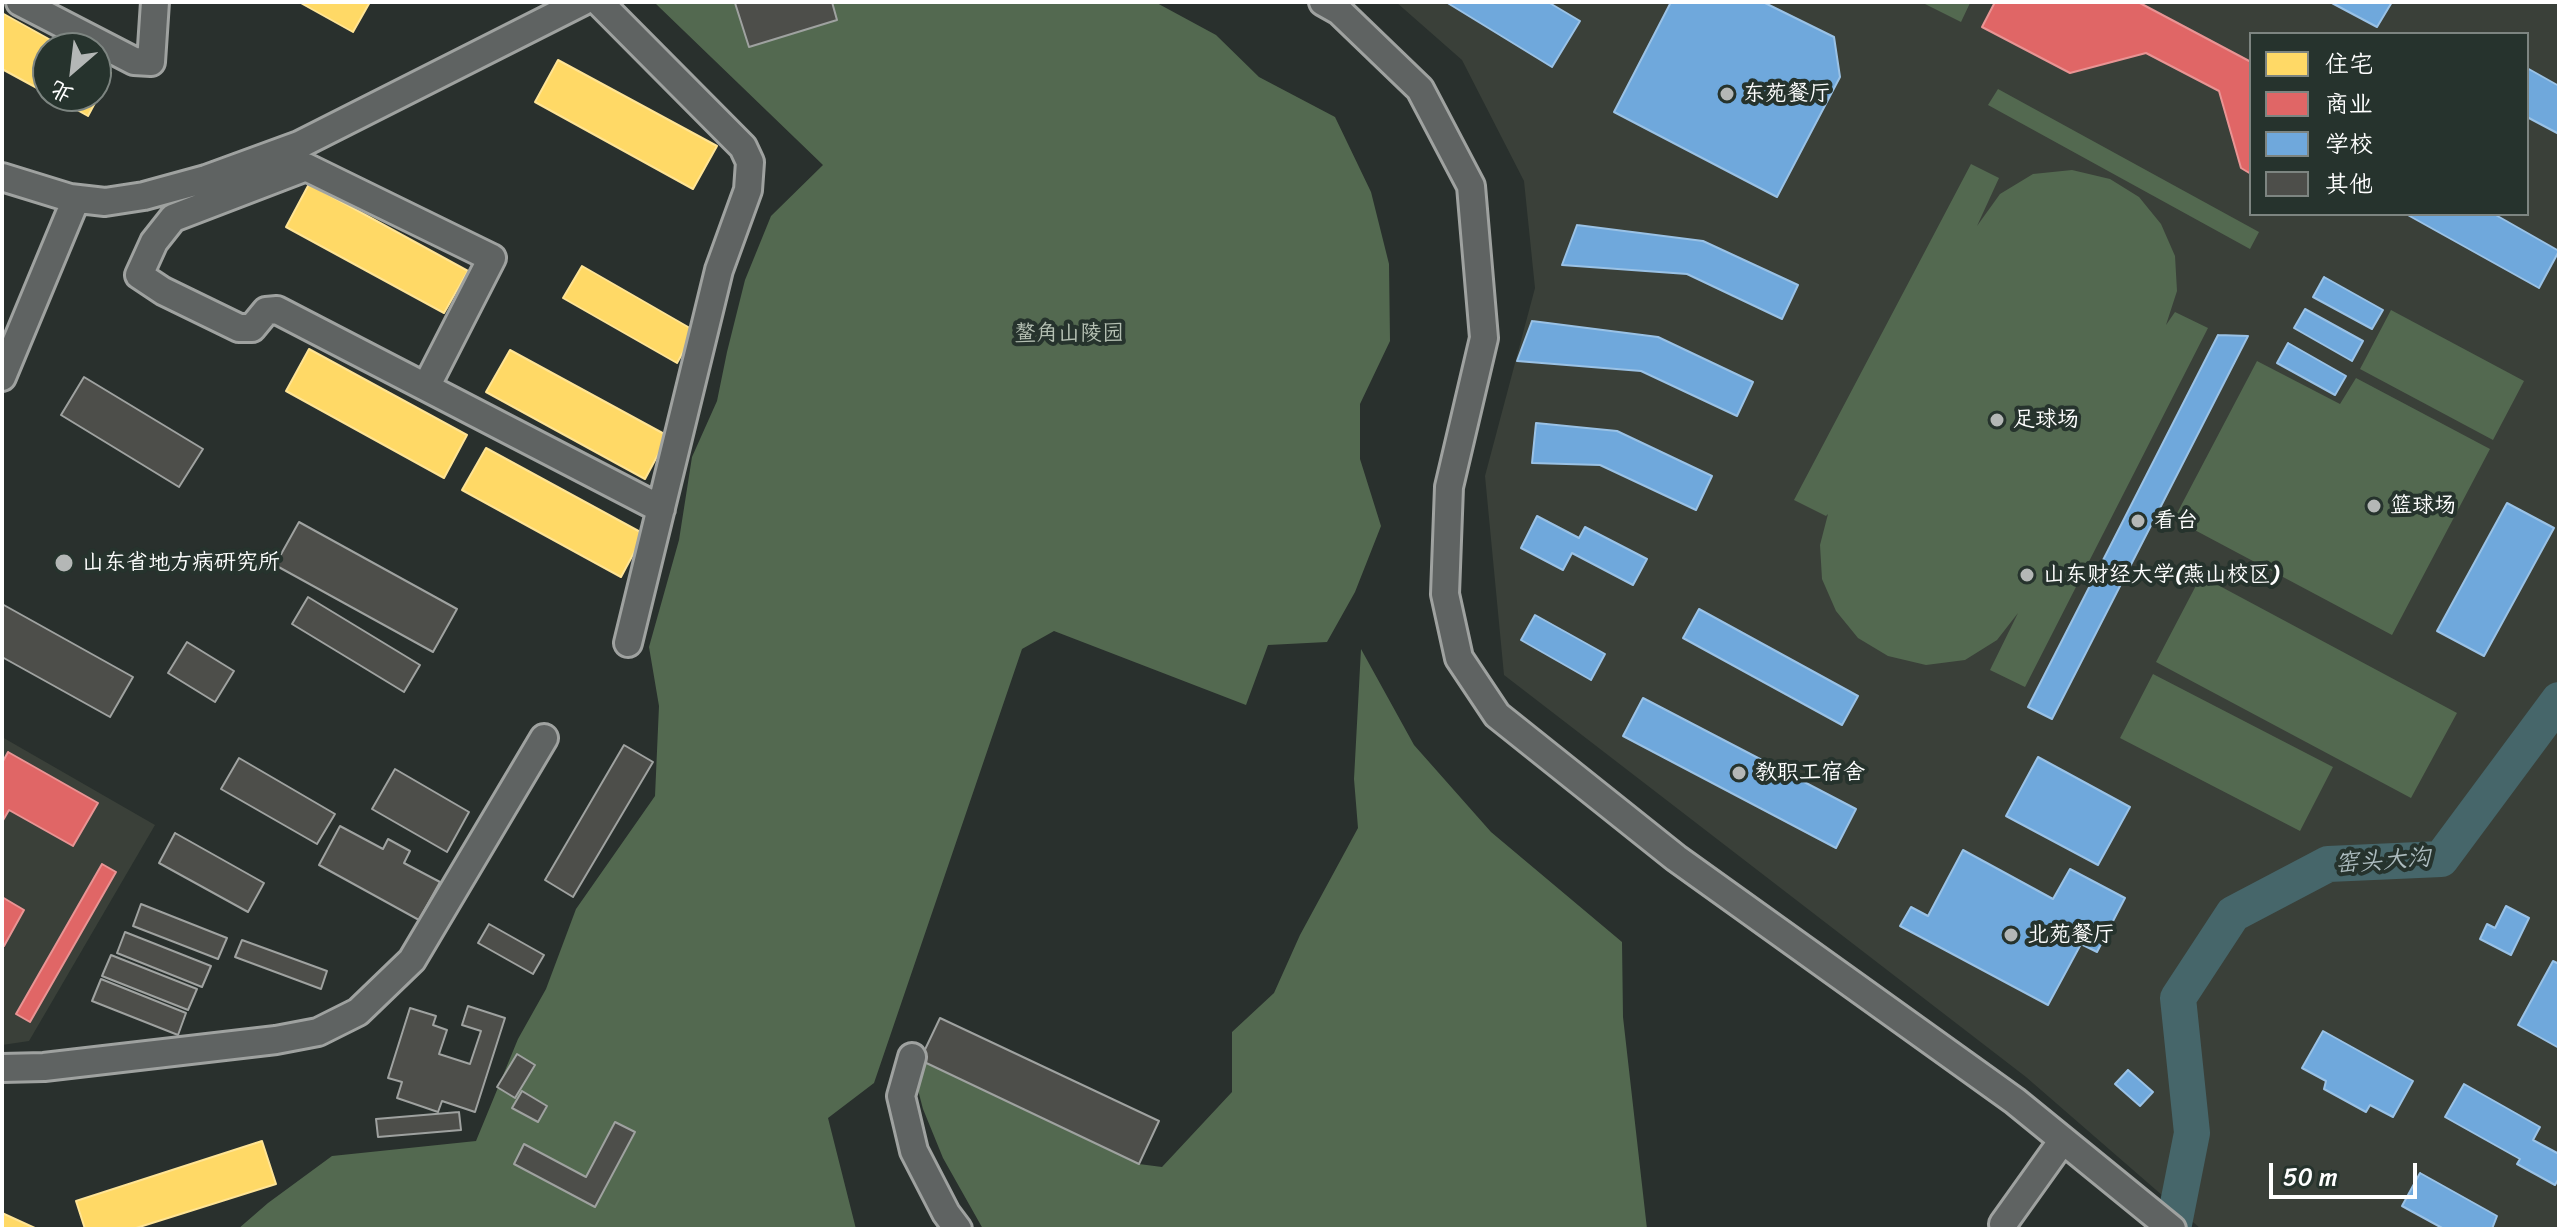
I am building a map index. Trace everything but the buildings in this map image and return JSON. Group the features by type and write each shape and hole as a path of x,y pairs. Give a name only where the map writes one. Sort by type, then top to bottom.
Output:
{"street":[{"path":"20,2 134,61 151,62 155,2"},
{"path":"2,177 76,199 105,202 144,196 206,179 299,145 582,2"},
{"path":"599,2 743,147 750,162 748,190 719,270 628,643"},
{"path":"1323,2 1339,11 1420,89 1471,186 1484,338 1449,487 1445,594 1459,658 1497,715 1676,858 2015,1101 2172,1229"},
{"path":"426,387 492,258 306,167 173,218 154,242 139,275 163,291 239,328 252,328 266,311 277,310 661,509"},
{"path":"2,377 76,199"},
{"path":"2,1068 44,1067 276,1040 318,1032 358,1012 412,960 544,738"},
{"path":"912,1057 901,1096 914,1151 946,1213 958,1229"},
{"path":"2003,1224 2063,1140"}],"shaded area":[{"name":"山东财经大学(燕山校区)","path":"1396,2 2559,2 2559,1229 2201,1229 2026,1077 1504,675 1485,476 1535,288 1524,181 1462,60"},
{"path":"2,737 155,825 29,1041 2,1045"}],"green space":[{"name":"鳌角山陵园","path":"1155,2 1216,35 1259,77 1335,117 1371,192 1389,264 1390,341 1360,404 1360,459 1381,526 1355,592 1327,642 1268,645 1246,705 1054,631 1022,649 874,1083 828,1118 856,1229 238,1229 332,1156 476,1141 518,1039 546,989 576,909 655,796 659,706 649,647 679,540 692,457 717,401 745,280 771,216 823,165 656,4"},
{"path":"1921,2 1967,2 1970,3 1961,22"},
{"path":"1998,89 2259,232 2250,249 1988,105"},
{"path":"1971,164 1999,178 1977,226 2000,194 2033,174 2072,170 2110,179 2139,197 2161,224 2175,256 2177,291 2166,325 2175,312 2208,328 2025,687 1990,670 2018,613 1997,640 1965,660 1926,665 1888,656 1858,638 1836,611 1822,579 1820,545 1828,514 1826,516 1794,500"},
{"path":"2391,310 2524,381 2493,440 2360,369"},
{"name":"篮球场","path":"2257,361 2340,404 2356,378 2490,449 2392,635 2174,519"},
{"path":"2201,576 2457,713 2411,798 2156,662"},
{"path":"1361,649 1414,745 1491,832 1622,942 1623,1017 1647,1229 983,1229 943,1158 923,1109 918,1090 920,1060 1139,1164 1162,1167 1232,1092 1232,1032 1274,993 1300,935 1358,828 1354,779"},
{"path":"2153,674 2333,767 2300,831 2120,738"}],"waterway":[{"name":"窑头大沟","path":"2173,1229 2192,1133 2178,998 2233,914 2328,864 2441,859 2559,700"}],"place":[{"name":"东苑餐厅","path":"1727,94"},
{"name":"足球场","path":"1997,420"},
{"name":"篮球场","path":"2374,506"},
{"name":"看台","path":"2138,521"},
{"name":"山东省地方病研究所","path":"64,563"},
{"name":"山东财经大学(燕山校区)","path":"2027,575"},
{"name":"教职工宿舍","path":"1739,773"},
{"name":"北苑餐厅","path":"2011,935"}]}
